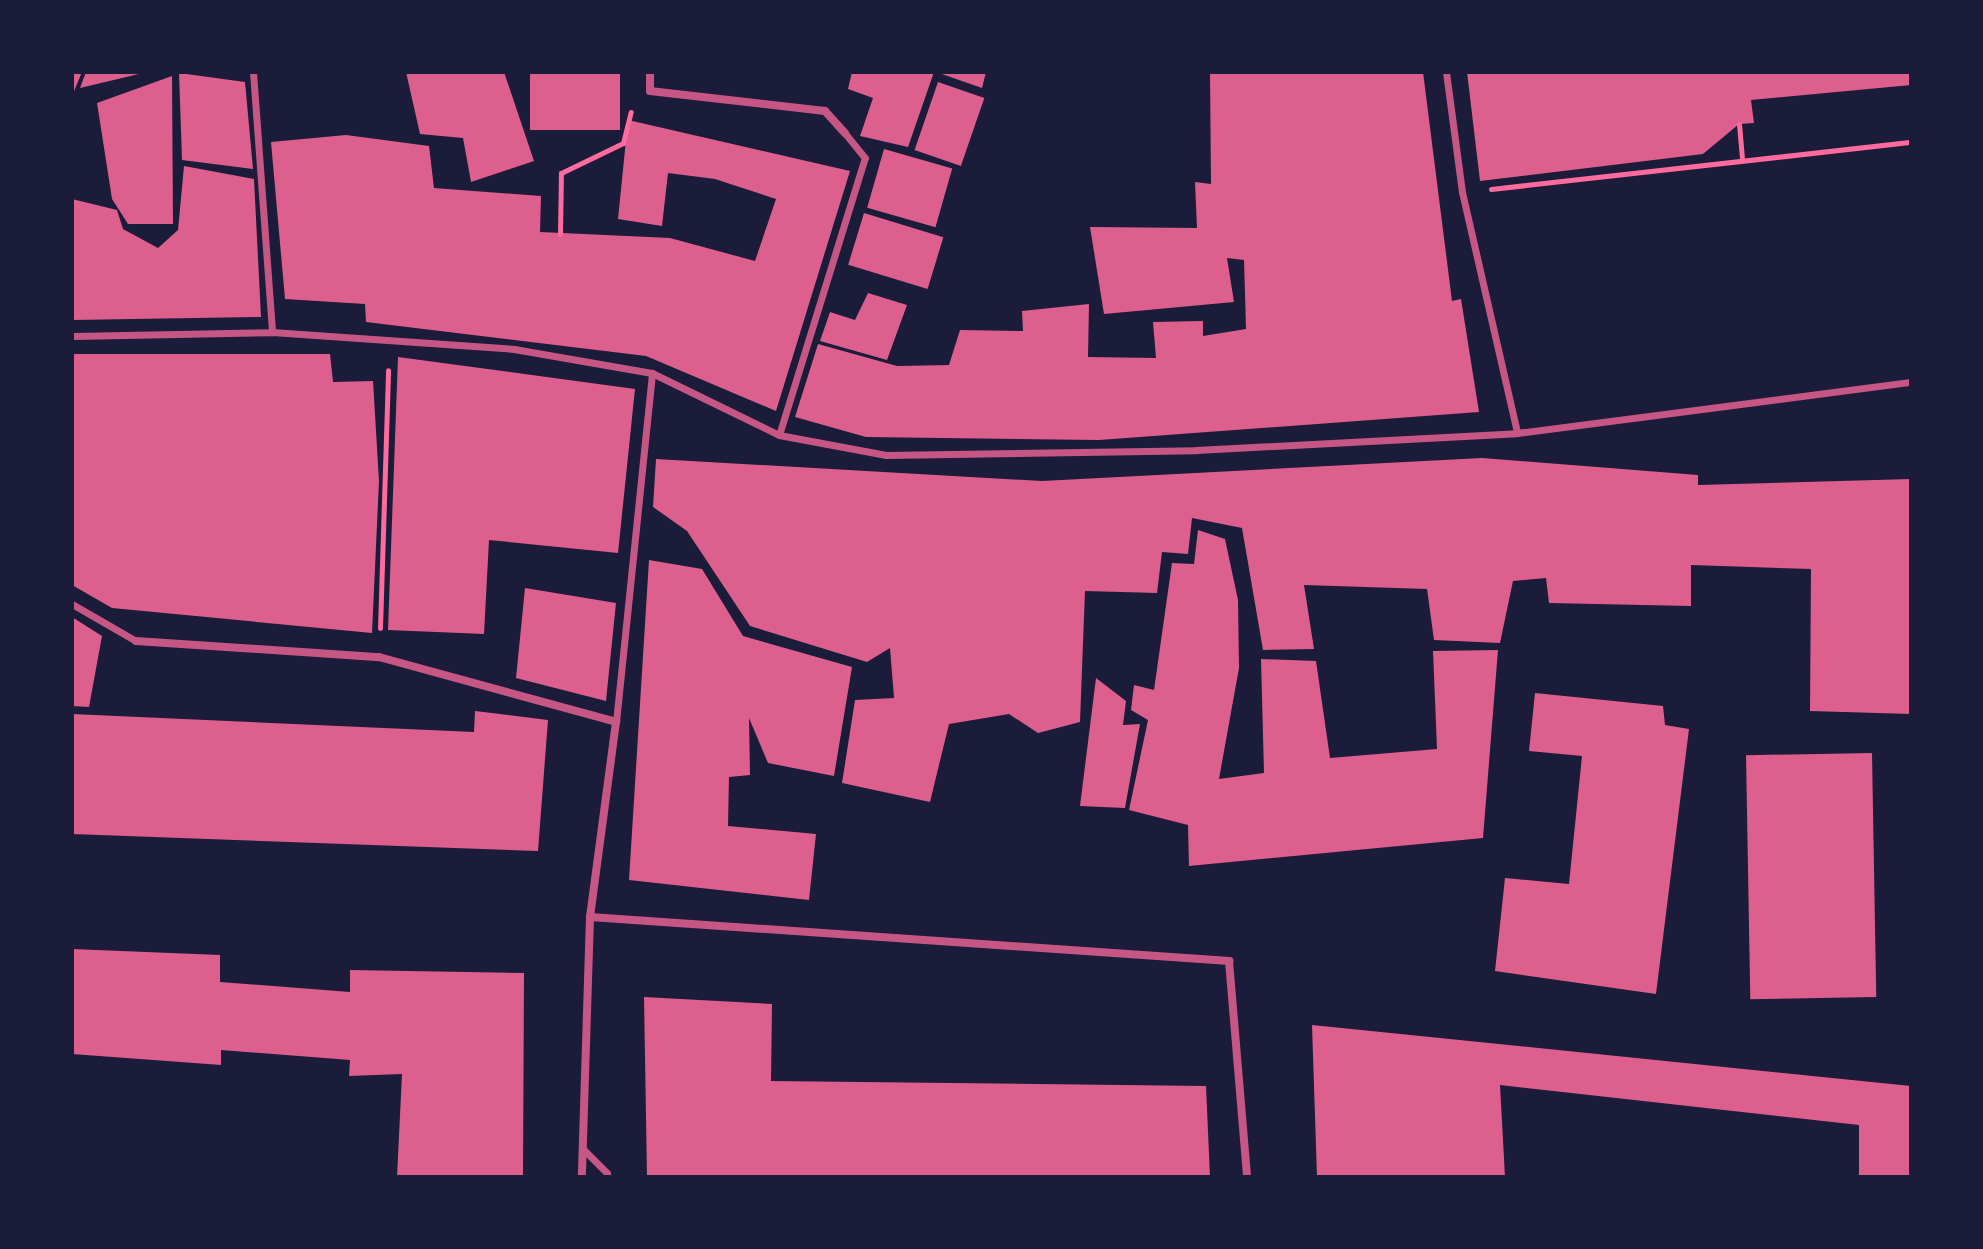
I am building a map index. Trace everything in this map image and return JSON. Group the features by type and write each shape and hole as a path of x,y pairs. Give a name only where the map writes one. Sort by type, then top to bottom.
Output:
{"street":[{"path":"253,72 272,332"},
{"path":"650,72 650,91 825,111 865,158 779,435"},
{"path":"1446,72 1462,192 1517,433"},
{"path":"72,336 272,332 389,337 652,373 779,435 886,455 1042,456 1517,433 1911,382"},
{"path":"582,1177 590,917 616,722 652,373"},
{"path":"72,604 136,641 379,657 616,722"},
{"path":"590,917 1229,961 1247,1177"},
{"path":"583,1149 607,1173"}],"path":[{"path":"560,234 561,173 623,143 624,120 650,91"},
{"path":"1739,124 1742,157"},
{"path":"1462,192 1742,157 1911,142"},
{"path":"379,657 389,337"}],"building":[{"path":"72,72 82,72 72,96"},
{"path":"86,72 143,72 143,73 80,88"},
{"path":"406,72 504,72 534,161 471,182 463,138 420,134"},
{"path":"530,72 620,72 620,130 530,130"},
{"path":"852,72 934,72 908,147 860,136 873,98 848,89"},
{"path":"936,72 986,72 982,88"},
{"path":"1210,72 1423,72 1452,301 1461,299 1479,412 1099,440 866,437 795,417 818,344 897,366 949,365 960,330 1023,331 1022,311 1089,304 1088,357 1156,358 1153,322 1203,321 1203,336 1246,329 1244,260 1227,258 1234,302 1104,314 1090,227 1197,228 1195,182 1211,184"},
{"path":"1467,72 1911,72 1911,85 1751,100 1754,123 1739,124 1703,154 1480,181"},
{"path":"179,73 245,82 253,169 182,160"},
{"path":"172,76 173,224 128,224 112,199 97,103"},
{"path":"938,82 984,98 961,166 915,150"},
{"path":"628,120 850,171 776,411 646,356 366,322 365,304 285,299 271,142 346,135 429,146 434,188 541,196 540,232 670,238 755,261 776,199 715,179 668,173 662,226 618,219"},
{"path":"884,149 952,169 935,227 867,208"},
{"path":"184,166 254,179 261,317 72,320 72,199 117,210 123,229 158,248 178,230"},
{"path":"864,213 943,237 928,289 848,265"},
{"path":"868,293 907,305 887,360 820,341 830,312 855,320"},
{"path":"72,354 330,354 333,382 373,381 379,481 372,633 112,608 72,585"},
{"path":"398,357 635,389 618,553 489,540 484,634 388,630"},
{"path":"1482,458 1698,475 1698,485 1911,479 1911,714 1810,711 1811,569 1691,565 1691,606 1549,603 1546,578 1513,581 1500,643 1434,640 1427,589 1304,585 1314,649 1263,650 1242,528 1192,518 1188,554 1162,552 1157,593 1085,591 1080,722 1038,733 1009,714 949,724 930,802 842,783 855,700 894,698 890,648 867,662 750,626 687,531 653,507 656,459 1042,481"},
{"path":"1198,530 1225,539 1238,600 1239,668 1219,779 1264,773 1261,659 1316,661 1330,758 1437,749 1433,651 1498,650 1483,838 1189,866 1188,825 1129,810 1148,720 1131,710 1134,685 1154,690 1172,563 1194,564"},
{"path":"649,560 702,569 743,636 852,667 834,776 768,763 749,718 750,775 729,777 728,826 816,834 809,900 629,880"},
{"path":"525,588 616,603 606,701 516,678"},
{"path":"72,617 102,636 89,707 72,706"},
{"path":"1096,678 1126,701 1123,725 1140,724 1125,808 1080,806"},
{"path":"1535,693 1663,706 1665,725 1689,729 1656,994 1495,971 1505,878 1569,884 1582,756 1529,751"},
{"path":"475,711 548,720 538,851 72,834 72,714 474,732"},
{"path":"1872,753 1876,997 1750,999 1746,755"},
{"path":"72,949 220,955 220,982 350,992 350,970 524,973 523,1177 397,1177 402,1074 349,1076 350,1060 221,1050 221,1065 72,1054"},
{"path":"644,997 772,1004 771,1081 1206,1086 1210,1177 647,1177"},
{"path":"1312,1025 1911,1086 1911,1177 1859,1177 1859,1125 1500,1085 1505,1177 1317,1177"}]}
